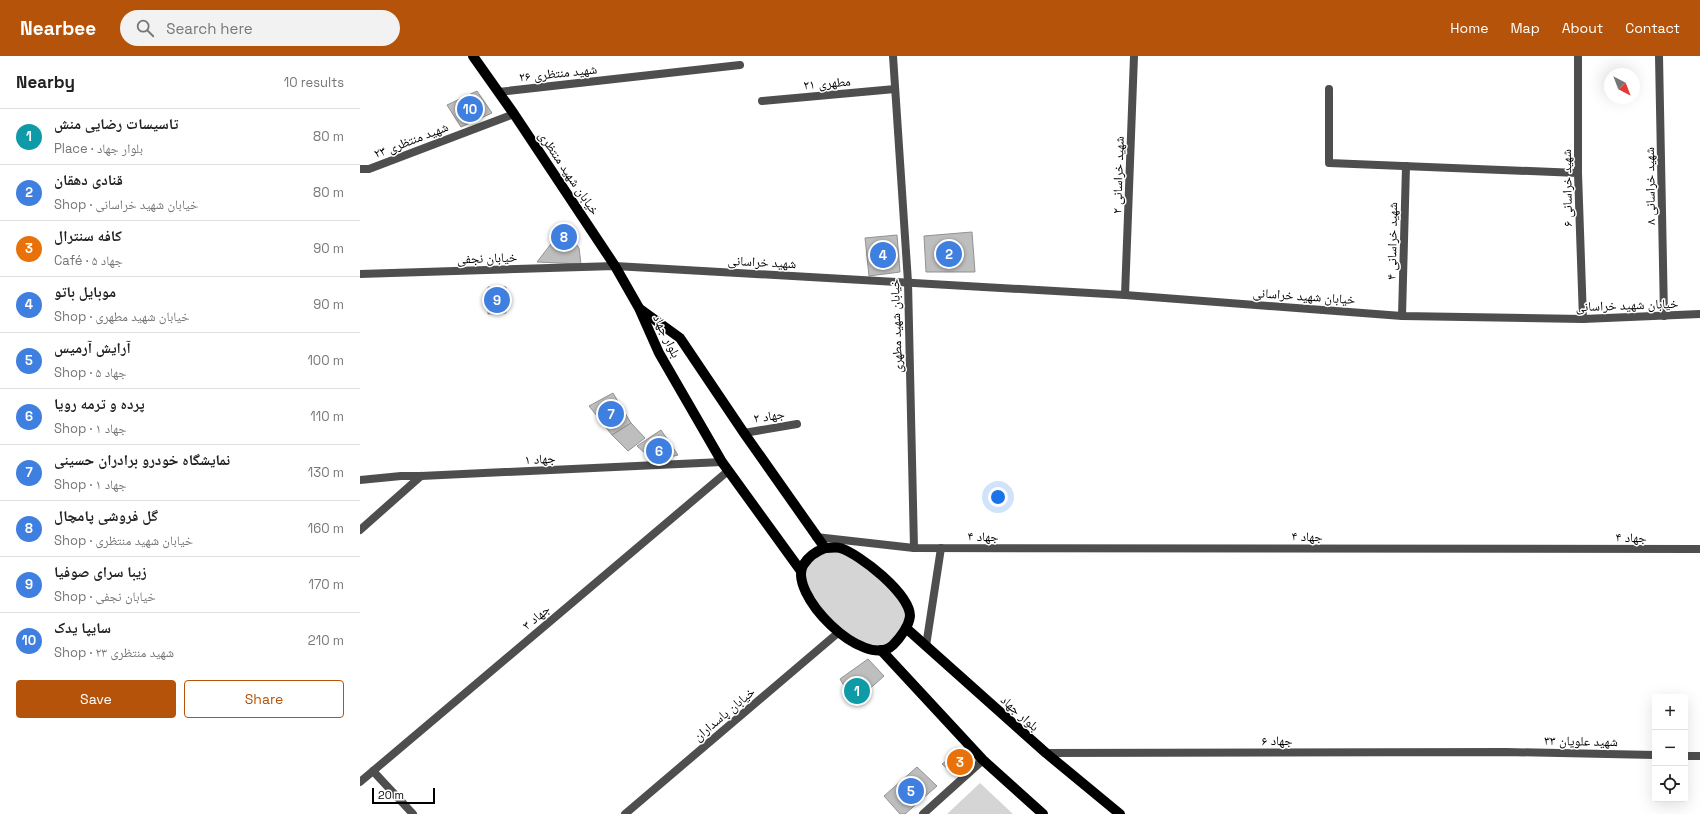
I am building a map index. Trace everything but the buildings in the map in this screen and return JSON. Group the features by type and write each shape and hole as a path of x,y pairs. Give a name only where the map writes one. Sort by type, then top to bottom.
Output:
{"main road":[{"name":"خیابان شهید منتظری","path":"473,56 514,114 615,266 639,308"},
{"name":"بلوار جهاد","path":"639,308 680,338 825,548"},
{"name":"بلوار جهاد","path":"639,308 659,353 722,462 801,571"},
{"path":"825,548 840,548 861,560 884,576 902,595 910,616 906,628 893,646 881,650 867,649 854,643 839,632 817,611 802,583 801,571 803,564 816,551 825,548"},
{"name":"بلوار جهاد","path":"906,628 1046,753 1120,814"},
{"path":"881,650 983,760 1043,814"}],"street":[{"name":"خیابان شهید مطهری","path":"893,56 908,282 914,548"},
{"name":"شهید خراسانی ۲","path":"1125,295 1134,56"},
{"name":"شهید خراسانی ۶","path":"1578,56 1578,173 1583,319"},
{"name":"شهید خراسانی ۸","path":"1659,56 1664,316"},
{"name":"شهید منتظری ۲۶","path":"498,92 740,65"},
{"name":"مطهری ۲۱","path":"762,101 895,89"},
{"path":"1329,89 1328,163 1578,173"},
{"name":"شهید منتظری ۲۳","path":"360,169 370,169 514,114"},
{"name":"شهید خراسانی ۴","path":"1402,316 1406,166"},
{"name":"شهید خراسانی","path":"615,266 908,282"},
{"name":"خیابان نجفی","path":"360,274 615,266"},
{"name":"خیابان شهید خراسانی","path":"908,282 1125,295 1402,316 1583,319 1700,314"},
{"name":"جهاد ۲","path":"744,432 797,424"},
{"name":"جهاد ۱","path":"360,480 401,476 722,462"},
{"name":"جهاد ۳","path":"360,782 728,471"},
{"path":"360,530 421,476"},
{"name":"جهاد ۴","path":"816,537 914,548 1700,549"},
{"path":"926,646 941,548"},
{"name":"خیابان پاسداران","path":"625,814 839,632"},
{"name":"جهاد ۶","path":"1046,753 1507,752"},
{"name":"شهید علویان ۳۳","path":"1507,752 1652,755"},
{"path":"1688,756 1700,756"},
{"path":"923,814 983,760"},
{"path":"373,771 413,814"}],"shaded area":[{"path":"841,550 860,563 901,598 907,616 891,644 879,647 856,642 820,609 805,581 806,565 817,553"},
{"path":"980,783 1013,814 947,814"}],"place":[{"name":"سایپا یدک","path":"470,109"},
{"name":"گل فروشی پامچال","path":"564,237"},
{"name":"قنادی دهقان","path":"949,254"},
{"name":"موبایل باتو","path":"883,255"},
{"name":"زیبا سرای صوفیا","path":"497,300"},
{"name":"نمایشگاه خودرو برادران حسینی","path":"611,414"},
{"name":"پرده و ترمه رویا","path":"659,451"},
{"name":"تاسیسات رضایی منش","path":"857,691"},
{"name":"کافه سنترال","path":"960,762"},
{"name":"آرایش آرمیس","path":"911,791"}]}
